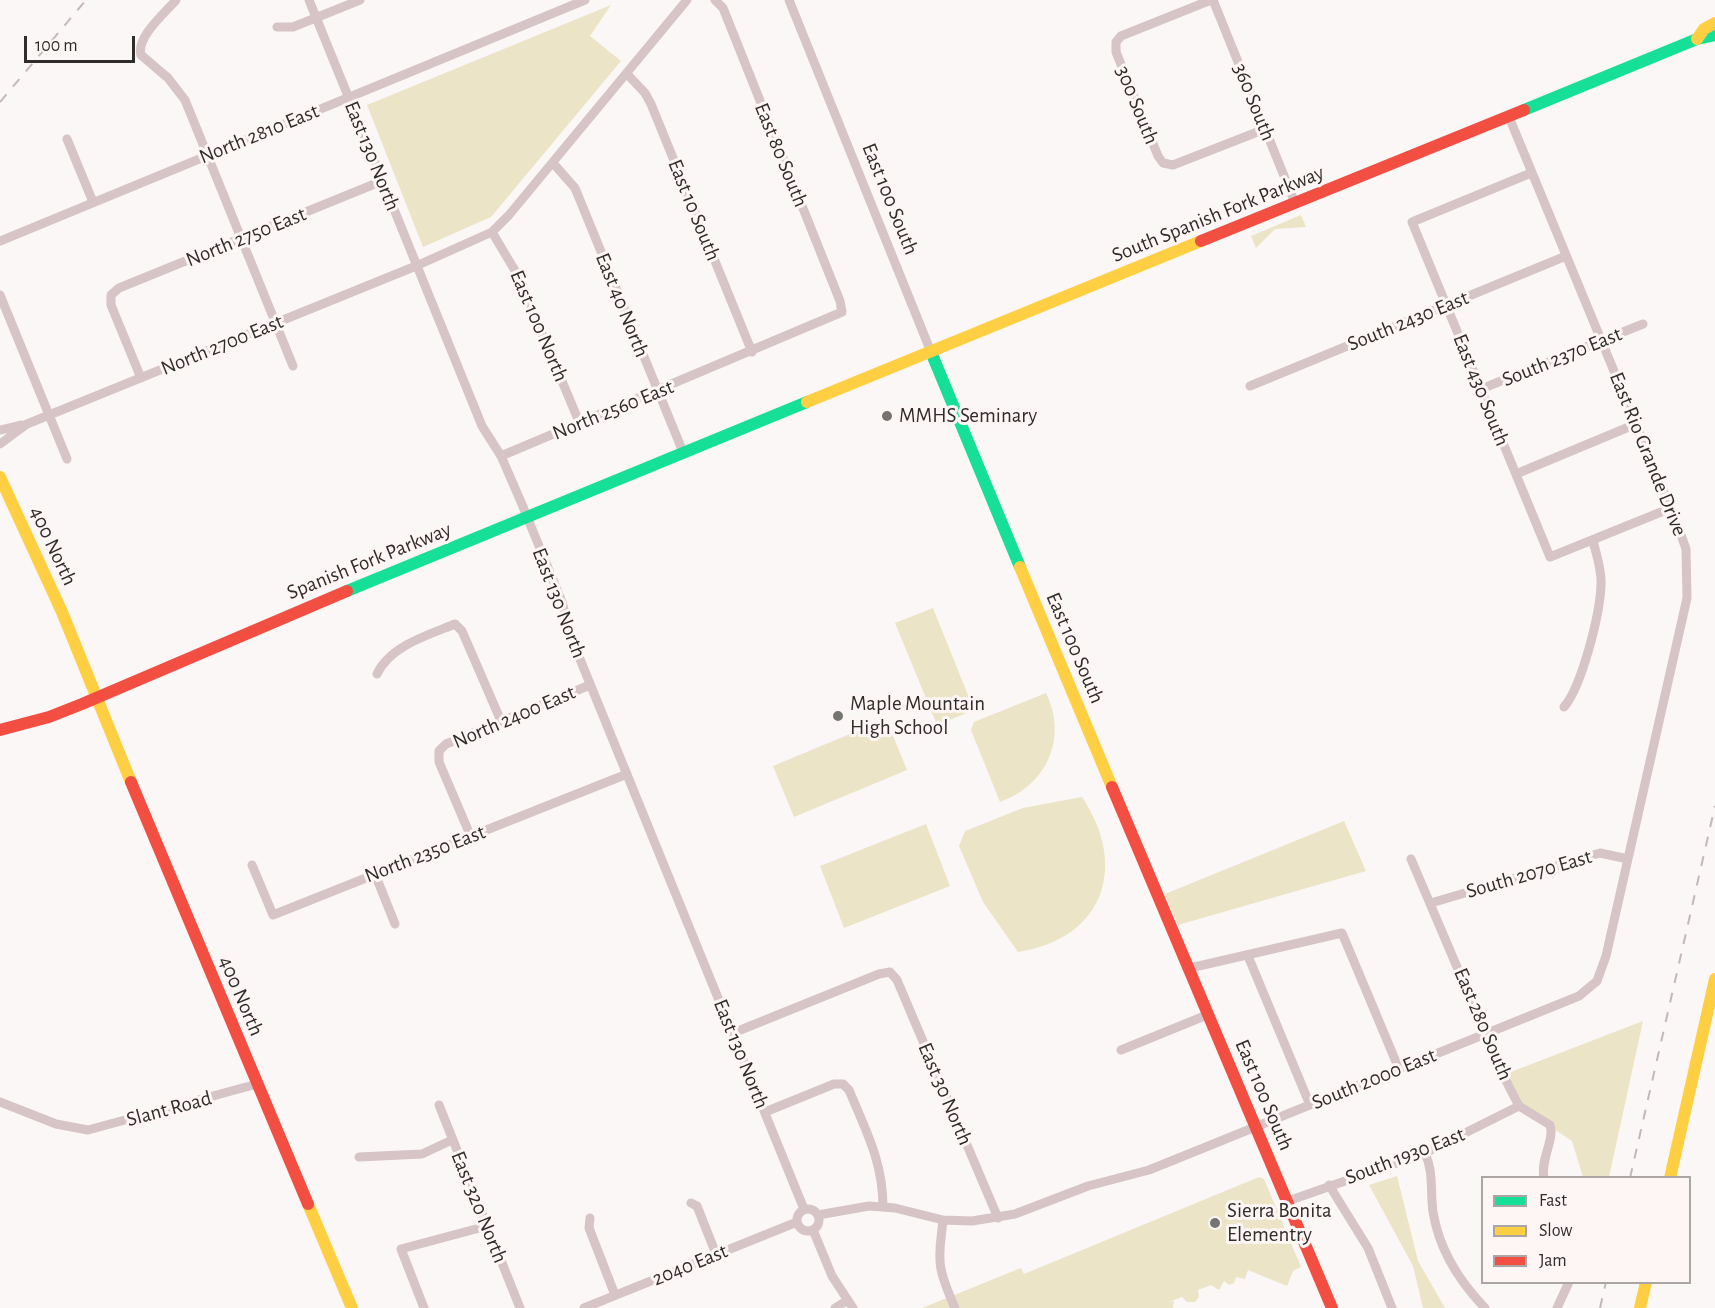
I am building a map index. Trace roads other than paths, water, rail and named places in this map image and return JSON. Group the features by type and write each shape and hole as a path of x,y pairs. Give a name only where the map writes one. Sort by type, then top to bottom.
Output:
{"main road":[{"name":"South Spanish Fork Parkway","path":"1697,39 1704,29 1715,23"},
{"name":"South Spanish Fork Parkway","path":"753,425 1697,39 1715,35"},
{"name":"East 100 South","path":"931,352 1152,885 1190,968 1332,1308"},
{"name":"Spanish Fork Parkway","path":"0,730 49,717 96,699 189,657 753,425"},
{"name":"400 North","path":"0,477 54,592 96,699 352,1308"},
{"name":"400 North","path":"0,494 85,683 96,699"},
{"path":"1670,1176 1715,979"},
{"path":"1640,1308 1646,1284"}],"street":[{"path":"176,0 143,40 139,50 145,59 178,88 293,366"},
{"name":"East 130 North","path":"309,0 482,426 501,456 562,602 573,642 590,685 804,1209"},
{"path":"277,27 293,27 360,0"},
{"name":"North 2810 East","path":"0,241 585,0"},
{"path":"492,232 606,101 687,0"},
{"name":"East 80 South","path":"716,0 723,8 840,301 842,312"},
{"name":"East 100 South","path":"789,0 931,352"},
{"name":"300 South","path":"1212,0 1125,35 1116,42 1116,52 1158,156 1166,164 1176,164 1265,129"},
{"name":"360 South","path":"1212,0 1295,203"},
{"name":"East 10 South","path":"627,74 645,93 651,104 752,352"},
{"name":"East Rio Grande Drive","path":"1509,117 1686,549 1687,597 1606,956 1597,981"},
{"path":"67,139 93,202"},
{"name":"East 40 North","path":"553,163 575,188 683,453"},
{"name":"East 430 South","path":"1531,172 1412,222 1550,557 1593,540"},
{"name":"North 2750 East","path":"141,378 111,305 111,295 119,288 382,181"},
{"name":"North 2700 East","path":"0,430 27,424 416,266 492,232"},
{"name":"East 100 North","path":"492,232 517,274 580,424"},
{"name":"South 2430 East","path":"1250,386 1566,256"},
{"path":"0,296 67,459"},
{"name":"North 2560 East","path":"501,456 658,392 842,312"},
{"name":"South 2370 East","path":"1481,390 1643,324"},
{"name":"North 2700 East","path":"0,444 27,424"},
{"path":"1516,474 1636,424"},
{"path":"1564,707 1578,686 1601,587 1600,567 1593,540 1671,508"},
{"path":"377,674 382,663 413,641 455,624 462,631 501,721"},
{"name":"North 2400 East","path":"471,837 439,762 439,751 446,744 590,685"},
{"name":"North 2350 East","path":"252,865 273,915 627,774"},
{"name":"South 2070 East","path":"1431,903 1600,853 1628,858"},
{"name":"East 280 South","path":"1412,859 1519,1106 1550,1125 1552,1131 1542,1163 1544,1176"},
{"path":"375,874 395,924"},
{"path":"1190,968 1342,933 1399,1069"},
{"path":"1248,956 1310,1105"},
{"name":"East 30 North","path":"733,1033 879,974 890,972 897,980 998,1218"},
{"name":"South 2000 East","path":"818,1215 851,1208 883,1207 943,1220 983,1221 998,1218 1044,1204 1089,1186 1149,1170 1579,996 1597,981"},
{"path":"1121,1050 1208,1015"},
{"name":"Slant Road","path":"0,1102 56,1124 81,1129 113,1124 257,1084"},
{"path":"765,1112 834,1084 843,1084 849,1090 878,1159 883,1207"},
{"name":"East 320 North","path":"439,1106 520,1308"},
{"name":"South 1930 East","path":"1288,1201 1425,1152 1519,1106"},
{"path":"359,1157 422,1154 452,1140"},
{"path":"1425,1152 1433,1178 1433,1210 1444,1248 1462,1281 1485,1308"},
{"path":"1329,1185 1368,1248 1392,1308"},
{"path":"691,1203 696,1206 717,1254"},
{"path":"804,1209 814,1210 818,1215 819,1222 813,1230 803,1230 797,1222 798,1215 804,1209"},
{"path":"590,1218 589,1228 615,1295"},
{"path":"943,1220 938,1261 955,1308"},
{"name":"2040 East","path":"584,1308 797,1222"},
{"path":"424,1308 401,1249 487,1226"},
{"path":"813,1230 832,1276 850,1304 835,1308"},
{"path":"1557,1308 1568,1284"}],"railway":[{"path":"0,102 86,0"},
{"path":"1630,1176 1715,806"},
{"path":"1600,1308 1606,1284"}],"place":[{"name":"MMHS Seminary","path":"887,416"},
{"name":"Maple Mountain High School","path":"838,716"},
{"name":"Sierra Bonita Elementry","path":"1215,1223"}]}
